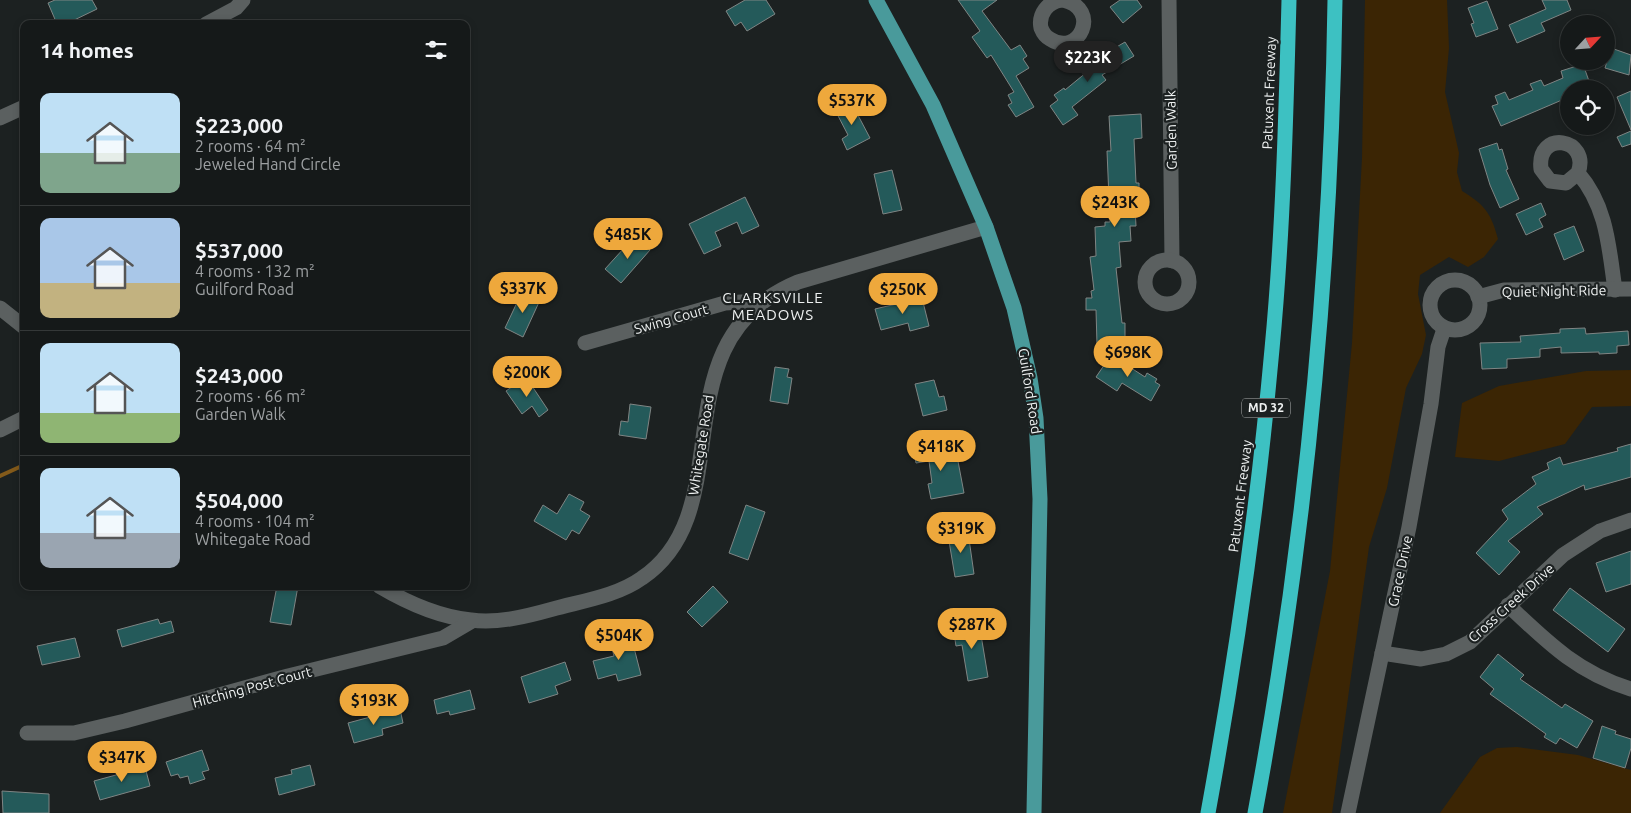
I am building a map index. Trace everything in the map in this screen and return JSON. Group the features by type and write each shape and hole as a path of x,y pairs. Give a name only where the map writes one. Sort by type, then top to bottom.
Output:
{"highway":[{"name":"Patuxent Freeway","path":"1208,813 1234,660 1262,447 1272,347 1281,210 1288,0"},
{"path":"1255,813 1292,588 1319,353 1328,217 1335,0"}],"main road":[{"name":"Guilford Road","path":"876,0 933,105 986,227 1014,308 1026,361 1036,418 1040,499 1034,813"}],"street":[{"path":"214,20 230,12 244,0"},
{"name":"Garden Walk","path":"1169,0 1172,261"},
{"path":"0,118 20,109"},
{"path":"1578,173 1587,183 1601,209 1615,290"},
{"name":"Whitegate Road","path":"387,590 415,604 472,620 509,618 586,600 625,587 642,579 656,566 680,534 690,506 711,386 718,363 741,321 776,291 798,282 986,227"},
{"path":"1458,280 1472,287 1478,297 1480,310 1470,326 1452,331 1438,325 1430,309 1430,300 1438,286 1446,282 1458,280"},
{"name":"Quiet Night Ride","path":"1478,297 1504,290 1631,289"},
{"name":"Swing Court","path":"585,343 725,303 742,302 758,305"},
{"path":"0,308 20,324"},
{"name":"Grace Drive","path":"1348,813 1428,422 1438,347 1444,329"},
{"path":"0,430 20,420"},
{"name":"Cross Creek Drive","path":"1382,653 1421,660 1446,654 1470,642 1563,555 1600,531 1631,520"},
{"path":"1508,605 1556,650 1579,666 1606,681 1631,689"},
{"name":"Hitching Post Court","path":"27,733 74,733 125,721 288,676 443,638 472,620"}],"shaded area":[{"path":"1365,0 1447,0 1449,48 1445,92 1459,153 1457,172 1462,191 1486,210 1493,222 1498,239 1484,257 1468,267 1449,257 1420,275 1418,294 1426,335 1422,354 1406,388 1387,488 1369,547 1332,813 1283,813 1330,571 1352,343 1362,158"},
{"path":"1631,370 1631,406 1592,407 1565,444 1499,461 1455,457 1462,403 1499,386 1586,371"},
{"path":"1517,747 1578,755 1631,770 1631,813 1440,813 1480,757 1497,748"}],"building":[{"path":"55,0 92,0 97,9 74,20 55,20 48,3"},
{"path":"745,0 766,0 775,14 747,31 741,22 735,26 726,11"},
{"path":"958,0 997,0 982,11 1011,50 1020,45 1027,56 1023,59 1029,68 1016,76 1034,107 1016,117 1008,105 1012,103 1008,95 1014,92 991,55 987,58 972,37 980,31"},
{"path":"1120,0 1137,0 1142,7 1123,23 1110,7"},
{"path":"1542,0 1567,0 1571,10 1541,23 1545,31 1517,43 1509,25 1546,9"},
{"path":"1487,1 1498,29 1476,37 1471,24 1474,23 1468,8"},
{"path":"1125,42 1134,56 1102,75 1106,80 1072,107 1078,115 1063,125 1050,106 1058,100 1054,95 1064,88 1065,90 1104,58 1103,55"},
{"path":"1615,49 1631,55 1629,75 1612,70 1615,70"},
{"path":"1585,70 1589,80 1560,80 1560,101 1501,126 1492,106 1498,104 1495,96 1505,92 1509,100 1533,90 1530,84 1541,80 1544,86 1563,78 1561,71"},
{"path":"1631,91 1631,130 1617,97"},
{"path":"851,102 870,138 847,150 842,139 848,135 835,110"},
{"path":"1141,114 1142,138 1134,139 1136,183 1139,183 1139,208 1135,208 1136,226 1130,226 1131,241 1119,242 1121,267 1116,268 1122,323 1125,323 1125,343 1097,344 1096,310 1086,310 1086,298 1092,298 1091,291 1094,290 1090,257 1096,256 1095,227 1105,226 1105,222 1110,222 1107,151 1111,151 1109,116"},
{"path":"1631,131 1631,144 1622,147 1617,137"},
{"path":"1497,143 1499,150 1502,149 1508,169 1506,170 1519,199 1500,208 1490,185 1479,149"},
{"path":"892,170 902,210 883,214 874,174"},
{"path":"745,197 759,226 742,234 737,222 715,232 721,246 704,254 689,224"},
{"path":"1541,203 1546,215 1539,219 1543,227 1526,235 1516,214"},
{"path":"1574,226 1584,251 1564,260 1554,234"},
{"path":"635,236 650,250 621,283 605,269"},
{"path":"522,292 540,300 523,337 505,328"},
{"path":"922,298 929,326 910,331 908,323 881,330 875,309"},
{"path":"1585,328 1586,334 1628,331 1629,345 1617,346 1617,353 1599,354 1599,352 1561,353 1561,347 1540,349 1540,357 1507,359 1507,368 1482,369 1480,343 1521,342 1520,336 1560,333 1560,329"},
{"path":"1111,355 1145,377 1147,373 1157,379 1155,382 1160,385 1151,401 1122,383 1117,391 1096,377"},
{"path":"775,367 789,369 787,377 792,378 788,404 770,401"},
{"path":"526,377 548,410 539,417 532,406 522,414 506,391"},
{"path":"934,380 939,397 944,396 947,410 923,416 915,384"},
{"path":"630,404 651,407 646,439 619,435 621,421 628,422"},
{"path":"937,443 940,459 957,456 964,493 931,499 928,484 932,483 929,461 916,463 913,448"},
{"path":"1631,444 1631,477 1585,490 1584,485 1537,507 1543,514 1508,541 1520,552 1499,575 1476,553 1508,519 1502,510 1536,484 1532,477 1549,469 1547,463 1560,457 1563,465 1618,451 1617,448"},
{"path":"569,494 584,502 580,510 590,516 579,534 572,530 566,540 534,521 543,505 557,514"},
{"path":"746,505 765,512 748,560 729,553"},
{"path":"968,532 974,574 955,577 948,535"},
{"path":"1631,551 1631,584 1606,592 1596,563"},
{"path":"713,586 728,602 702,627 687,612"},
{"path":"1570,588 1625,629 1608,652 1553,610"},
{"path":"276,590 297,590 291,625 270,622"},
{"path":"158,619 160,624 171,621 174,632 122,647 117,630"},
{"path":"979,623 988,677 968,681 962,645 956,646 953,627"},
{"path":"631,636 641,675 618,681 616,674 598,679 593,661 614,656 610,641"},
{"path":"75,638 80,657 42,665 37,646"},
{"path":"1498,654 1524,675 1520,679 1562,708 1565,704 1593,721 1577,748 1560,738 1556,744 1544,737 1546,734 1490,694 1494,689 1480,677"},
{"path":"565,662 571,680 555,686 558,694 529,703 521,677"},
{"path":"470,690 475,709 450,715 449,711 437,714 434,700"},
{"path":"400,709 403,723 382,729 383,735 354,743 348,723"},
{"path":"1602,726 1616,731 1615,734 1631,739 1631,748 1625,768 1593,758"},
{"path":"202,750 209,770 202,772 205,779 190,784 188,776 180,778 178,774 171,776 166,762"},
{"path":"310,765 315,785 279,795 275,778 292,774 291,770"},
{"path":"145,767 150,786 100,800 94,781"},
{"path":"2,791 49,794 49,813 3,813"}],"waterway":[{"path":"0,476 20,467"}],"district":[{"name":"CLARKSVILLE MEADOWS","path":"773,306"}]}
